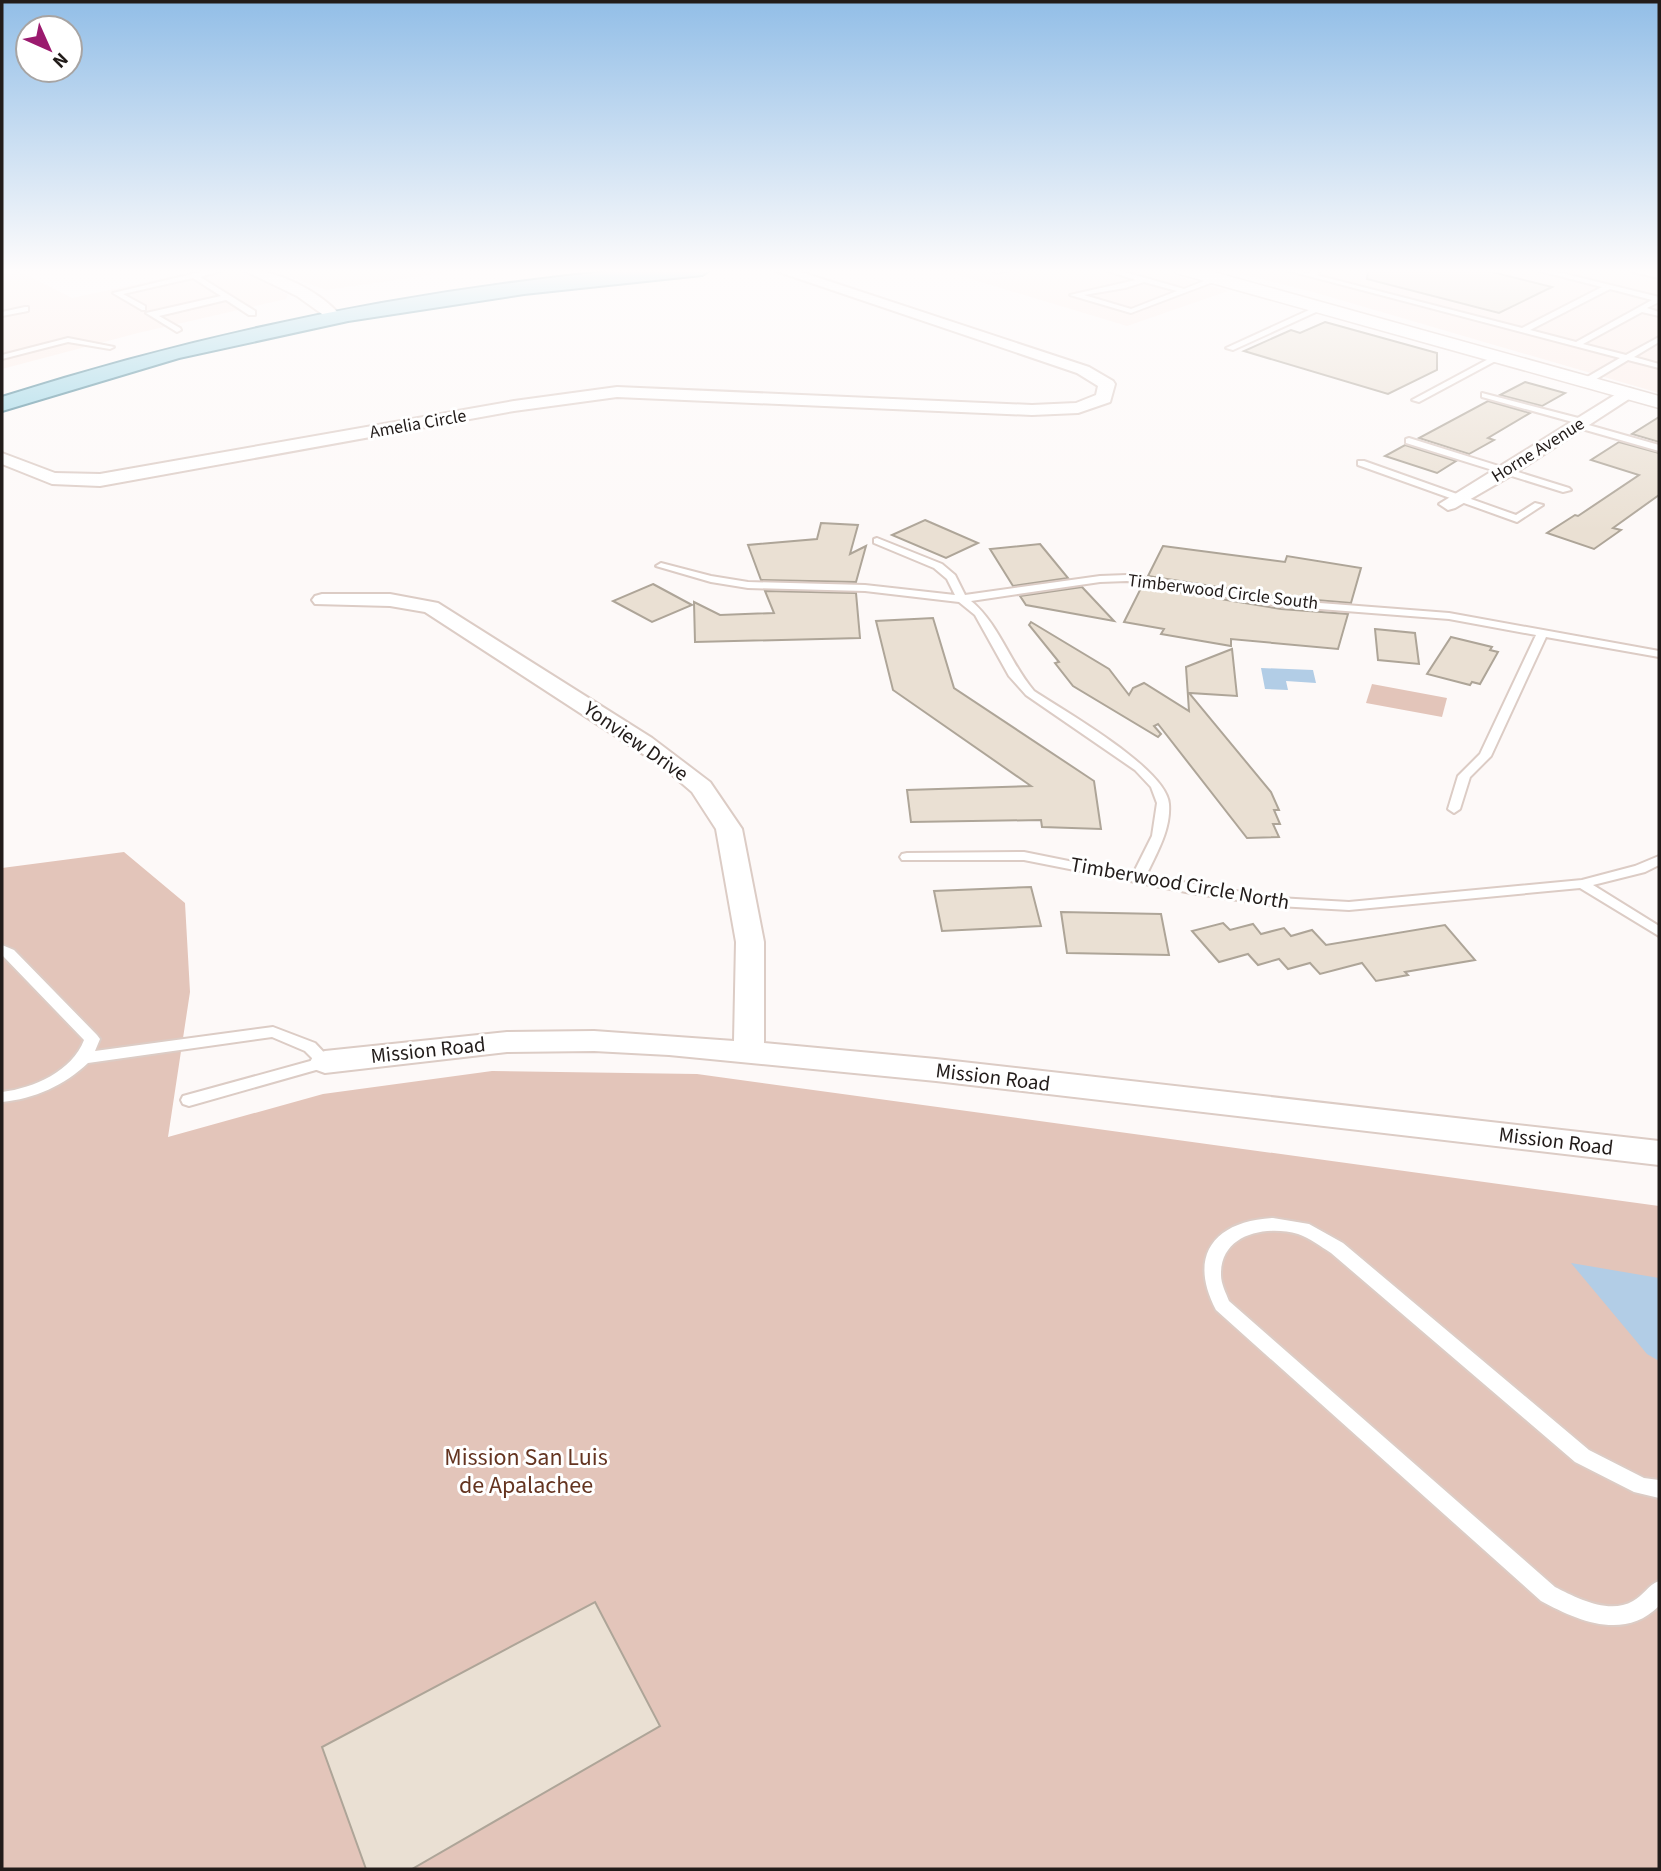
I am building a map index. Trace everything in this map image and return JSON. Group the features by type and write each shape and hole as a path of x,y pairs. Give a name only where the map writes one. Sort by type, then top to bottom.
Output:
{"main road":[{"path":"2,378 79,356"},
{"path":"2,404 157,356"}],"street":[{"name":"Amelia Circle","path":"2,458 52,478 100,480 514,406 617,392 1032,410 1056,410 1093,404 1104,398 1107,384 1083,370 1041,356"},
{"path":"1491,356 1659,402"},
{"name":"Horne Avenue","path":"1455,501 1581,424 1626,393"},
{"name":"Yonview Drive","path":"322,600 390,600 431,607 644,743 701,786 729,829 739,875 750,942 749,1050"},
{"name":"Mission Road","path":"325,1062 507,1042 594,1041 749,1050 1659,1153"}],"lane":[{"path":"1620,356 1659,366"},
{"path":"1585,382 1630,356"},
{"path":"1416,400 1497,358"},
{"path":"1485,395 1659,449"},
{"path":"1409,441 1566,490"},
{"path":"1361,463 1455,501 1517,519 1538,505"},
{"path":"877,541 938,566 951,577 962,599 979,613 1015,676 1030,693 1139,767 1157,786 1163,803 1158,836 1138,878"},
{"name":"Timberwood Circle South","path":"661,566 710,579 748,585 865,589 962,599 1100,579 1127,578 1258,600 1449,616 1659,654"},
{"path":"1454,809 1464,776 1485,757 1543,632"},
{"name":"Timberwood Circle North","path":"908,857 1024,856 1278,902 1349,906 1582,884 1640,869 1659,860"},
{"path":"1582,884 1659,932"},
{"path":"2,949 9,953 92,1040 84,1059"},
{"path":"2,1097 15,1097 55,1078 84,1059 273,1032 310,1047 325,1062 189,1100"},
{"path":"1659,1489 1641,1486 1582,1456 1337,1248 1304,1230 1275,1223 1254,1225 1231,1233 1217,1251 1212,1276 1222,1305 1548,1594 1584,1612 1613,1616 1640,1609 1659,1591"}],"shaded area":[{"path":"2,356 50,356 2,369"},
{"path":"1533,356 1659,356 1659,393"}],"green space":[{"path":"1372,684 1447,698 1442,717 1366,703"},
{"name":"Mission San Luis de Apalachee","path":"124,852 185,903 190,992 168,1137 323,1094 492,1071 697,1074 1659,1206 1659,1869 2,1869 2,868"}],"water":[{"path":"1261,668 1313,670 1316,683 1286,681 1288,690 1265,689"},
{"path":"1571,1263 1659,1278 1659,1361 1647,1354"}],"building":[{"path":"1262,356 1437,356 1437,370 1388,394"},
{"path":"1525,382 1565,393 1542,406 1500,395"},
{"path":"1488,401 1530,413 1488,438 1494,440 1469,454 1419,438"},
{"path":"1659,417 1659,442 1632,434"},
{"path":"1619,442 1659,453 1659,495 1613,528 1621,530 1594,549 1547,533 1575,515 1578,516 1639,475 1591,460"},
{"path":"1405,445 1456,461 1437,473 1385,456"},
{"path":"925,520 978,543 946,558 892,535"},
{"path":"821,523 858,525 850,554 866,546 856,582 761,580 748,545 817,539"},
{"path":"1040,544 1068,578 1013,586 990,549"},
{"path":"1163,546 1285,562 1287,556 1361,568 1351,603 1281,597 1148,576"},
{"path":"653,584 692,605 652,622 613,601"},
{"path":"1142,586 1281,609 1348,614 1338,649 1231,639 1231,646 1161,634 1164,629 1124,622"},
{"path":"1082,587 1114,621 1026,605 1020,596"},
{"path":"765,591 856,593 860,638 695,642 694,602 720,615 774,613"},
{"path":"933,618 954,688 1094,781 1101,829 1042,827 1041,820 911,822 907,790 1031,786 893,690 876,621"},
{"path":"1031,622 1109,669 1129,695 1133,688 1144,683 1189,711 1186,667 1232,649 1237,696 1189,693 1271,792 1279,810 1274,810 1280,824 1273,824 1279,837 1247,838 1158,724 1154,726 1161,734 1158,737 1073,686 1055,663 1059,662 1029,625"},
{"path":"1375,629 1415,633 1419,664 1378,660"},
{"path":"1451,637 1492,647 1490,650 1498,652 1480,684 1472,682 1470,685 1427,674"},
{"path":"1031,887 1041,926 942,931 934,891"},
{"path":"1061,912 1161,914 1169,955 1067,953"},
{"path":"1223,923 1230,930 1253,924 1261,934 1284,928 1291,936 1312,930 1326,945 1445,925 1475,960 1405,972 1408,975 1376,981 1362,963 1320,974 1310,963 1288,969 1279,959 1258,965 1248,954 1219,962 1192,931"},
{"path":"595,1602 660,1726 412,1869 366,1869 322,1747"}]}
